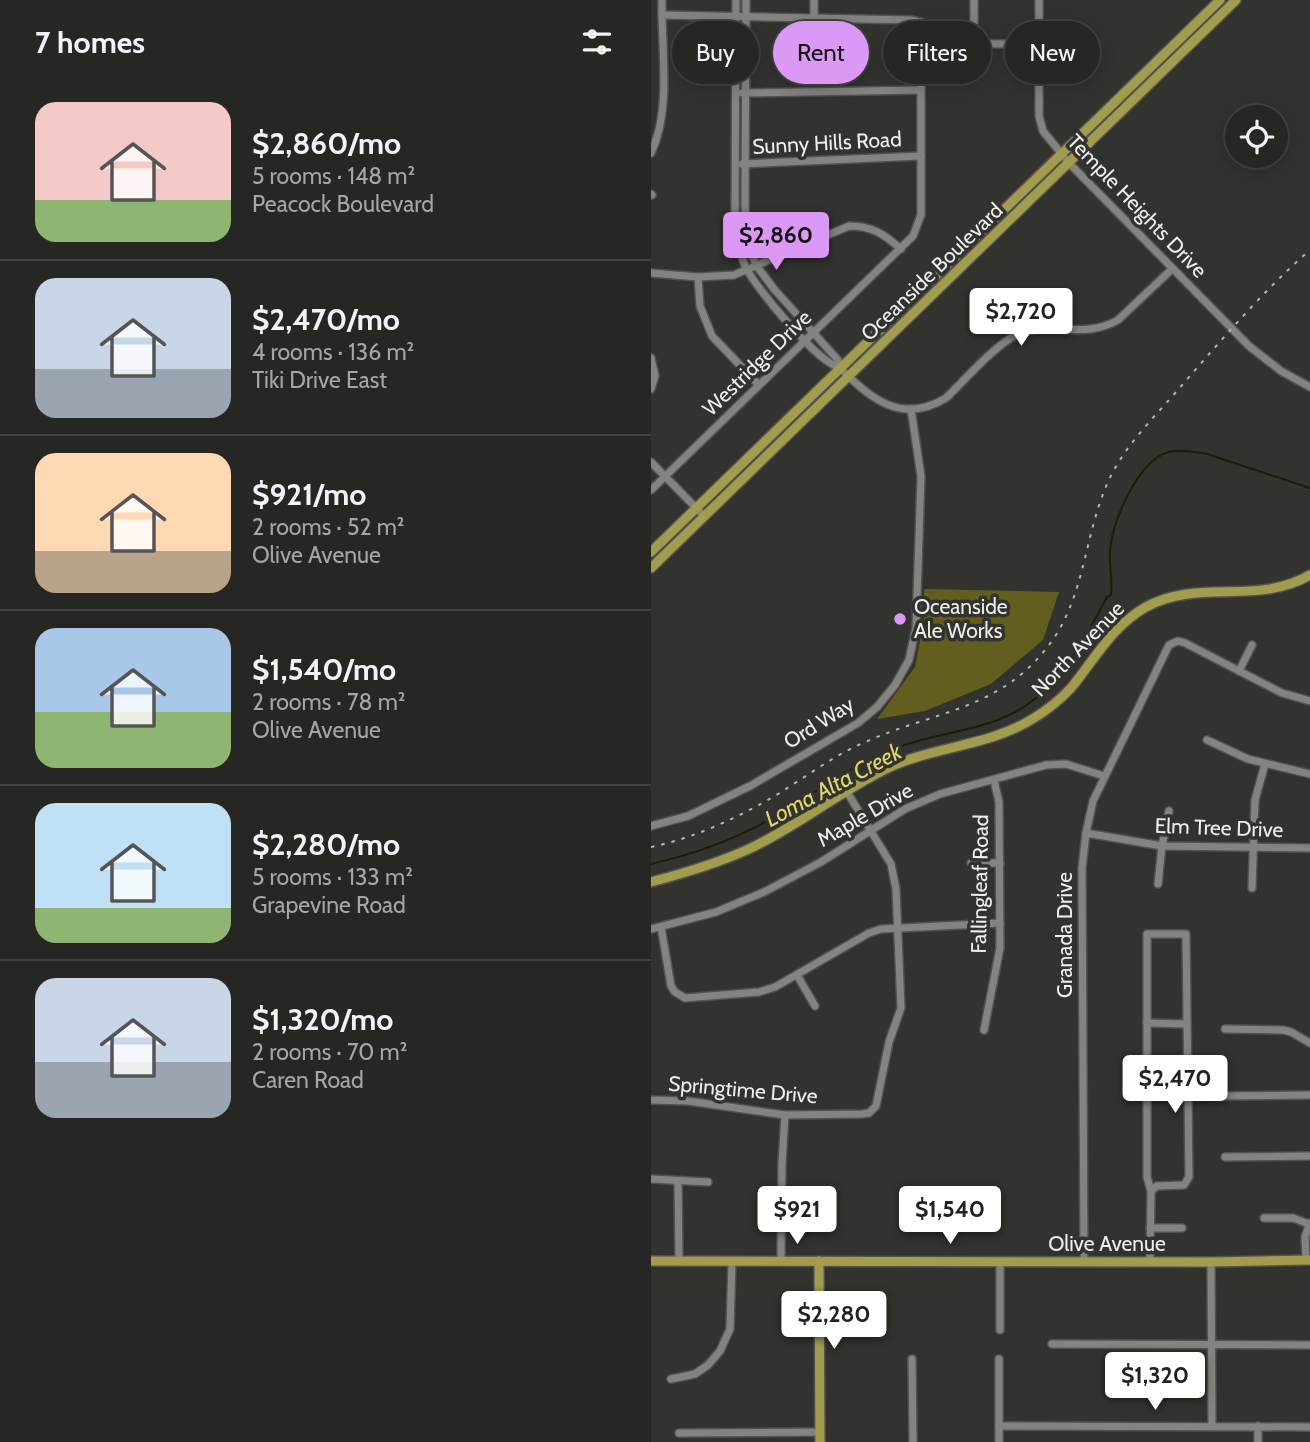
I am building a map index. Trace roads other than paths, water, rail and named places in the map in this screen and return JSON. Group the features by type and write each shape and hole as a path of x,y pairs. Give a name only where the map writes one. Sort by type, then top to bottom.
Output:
{"main road":[{"name":"Oceanside Boulevard","path":"651,552 1220,0"},
{"name":"Oceanside Boulevard","path":"651,569 1236,0"},
{"name":"North Avenue","path":"651,883 692,871 751,848 885,770 913,758 1002,734 1032,719 1069,690 1118,627 1135,613 1154,603 1180,594 1279,589 1310,575"},
{"name":"Olive Avenue","path":"651,1261 1211,1262 1308,1259"},
{"path":"819,1261 820,1437"}],"street":[{"path":"651,153 658,138 663,113 662,0"},
{"path":"736,0 736,228 741,254 747,270 761,290 805,340 830,365 839,367 872,397 887,405 911,409 922,408 946,398 1006,341 1019,333 1031,330 1089,330 1109,326 1172,269"},
{"path":"745,0 745,208 750,249 757,265 774,289 838,360 839,367"},
{"path":"814,0 814,18"},
{"path":"974,0 974,21"},
{"name":"Temple Heights Drive","path":"1039,0 1039,21"},
{"path":"662,15 894,21"},
{"name":"Westridge Drive","path":"651,490 913,236 921,215 921,84"},
{"name":"Temple Heights Drive","path":"1039,84 1039,124 1069,163 1249,346 1282,371 1310,387"},
{"path":"735,93 921,90"},
{"path":"651,113 663,113"},
{"name":"Sunny Hills Road","path":"735,164 921,156"},
{"path":"651,273 722,277 747,270 849,226 869,227 882,232 901,249"},
{"path":"698,277 700,306 712,336 759,386"},
{"path":"651,358 655,376 651,389"},
{"name":"Ord Way","path":"651,826 688,816 750,786 858,723 877,707 895,685 909,660 916,628 921,476 911,409"},
{"path":"651,463 704,516"},
{"name":"Granada Drive","path":"1084,1261 1082,868 1086,832 1094,801 1169,645 1178,641 1185,643 1239,671"},
{"path":"1252,645 1239,671 1282,693 1310,701"},
{"path":"1207,740 1265,764 1310,774"},
{"name":"Maple Drive","path":"651,929 716,912 764,892 821,862 923,800 1046,765 1066,764 1104,776"},
{"path":"1252,888 1255,800 1265,764"},
{"name":"Fallingleaf Road","path":"984,1030 1000,948 999,802 995,780"},
{"path":"847,792 891,864 898,928"},
{"path":"1158,884 1169,811"},
{"name":"Elm Tree Drive","path":"1086,832 1162,846 1310,848"},
{"path":"971,863 1000,863"},
{"path":"661,927 671,986 685,998 759,992 775,987 869,933 881,929 1000,922"},
{"name":"Springtime Drive","path":"651,1100 688,1101 785,1115 862,1114 873,1109 889,1042 901,1007 898,928"},
{"path":"1150,1262 1151,1191 1147,1177 1147,934 1186,934 1188,1181 1184,1185 1157,1186 1151,1191"},
{"path":"797,975 815,1006"},
{"path":"1147,1023 1187,1024"},
{"path":"1225,1029 1283,1030 1310,1043"},
{"path":"1225,1096 1310,1095"},
{"path":"781,1261 785,1115"},
{"path":"1225,1157 1310,1156"},
{"path":"651,1179 708,1182"},
{"path":"678,1182 679,1261"},
{"path":"1264,1219 1293,1218 1309,1223 1305,1237 1308,1259"},
{"path":"1150,1228 1182,1228"},
{"path":"671,1379 695,1374 720,1351 730,1329 732,1261"},
{"path":"1000,1261 1000,1330"},
{"path":"1211,1262 1212,1426"},
{"path":"1052,1345 1310,1345"},
{"path":"912,1359 913,1442"},
{"path":"999,1359 999,1442"},
{"path":"999,1426 1310,1427"},
{"path":"1258,1426 1258,1442"},
{"path":"679,1433 820,1437"}],"waterway":[{"name":"Loma Alta Creek","path":"651,864 699,851 745,833 850,770 882,754 914,742 995,721 1038,697 1072,657 1107,597 1111,595 1110,552 1115,525 1128,494 1147,467 1158,457 1178,451 1207,454 1310,488"}],"railway":[{"path":"651,847 698,833 744,813 863,743 991,695 1013,681 1034,662 1054,638 1072,603 1098,508 1120,460 1139,434 1229,331 1310,250"}],"place":[{"name":"Oceanside Ale Works","path":"900,619"}]}
